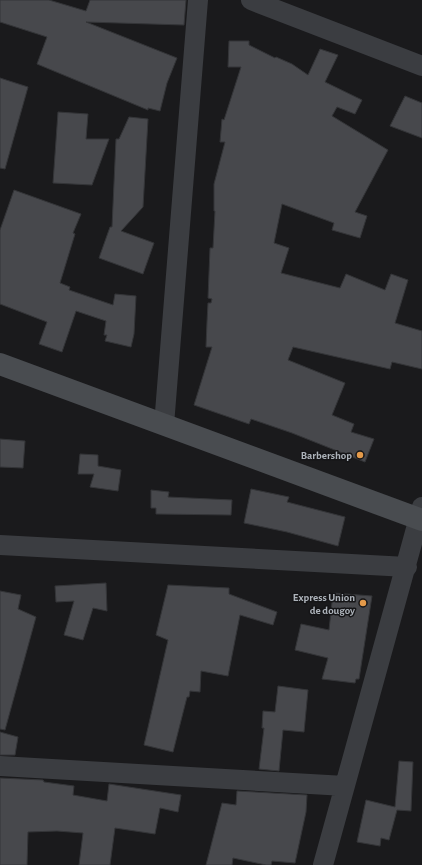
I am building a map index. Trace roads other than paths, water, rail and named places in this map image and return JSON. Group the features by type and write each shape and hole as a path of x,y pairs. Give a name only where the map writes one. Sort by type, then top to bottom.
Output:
{"street":[{"path":"164,424 198,0"},
{"path":"251,0 422,66"},
{"path":"0,364 421,516 323,865"},
{"path":"0,545 407,567"},
{"path":"0,766 345,786"}],"place":[{"name":"Barbershop","path":"360,455"},
{"name":"Express Union de dougoy","path":"363,603"}]}
